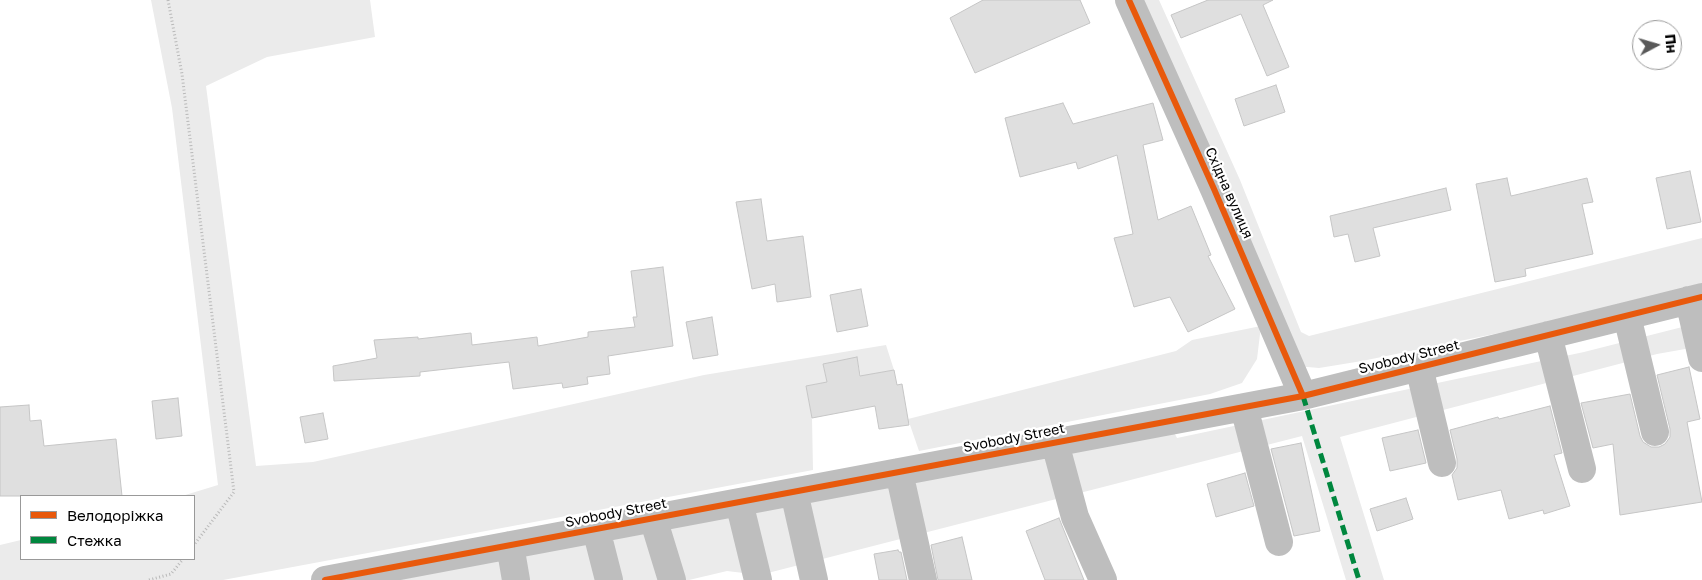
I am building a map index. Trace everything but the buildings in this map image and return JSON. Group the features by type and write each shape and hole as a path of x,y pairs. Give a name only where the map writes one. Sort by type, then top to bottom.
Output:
{"street":[{"name":"Східна вулиця","path":"1129,0 1214,189 1303,396"},
{"name":"Svobody Street","path":"335,579 1303,396 1696,298"},
{"path":"1696,298 1702,358"},
{"path":"1627,316 1656,432"},
{"path":"1548,335 1582,469"},
{"path":"1419,368 1442,463"},
{"path":"1244,408 1279,542"},
{"path":"1055,443 1075,517 1103,580"},
{"path":"899,472 923,580"},
{"path":"794,492 814,580"},
{"path":"739,502 758,580"},
{"path":"653,518 672,580"},
{"path":"596,529 609,580"},
{"path":"510,545 516,580"}],"path":[{"path":"168,0 182,74 234,492 195,543"},
{"path":"149,580 171,574 182,560"}],"shaded area":[{"path":"151,0 370,0 375,37 267,57 206,86 256,466 313,462 704,375 886,345 894,370 861,376 857,358 823,365 827,382 806,386 812,418 813,470 223,580 0,580 0,545 20,540 20,560 195,560 195,495 185,495 218,485 172,108"},
{"path":"1143,0 1159,0 1240,180 1301,332 1309,336 1702,238 1702,285 1538,325 1362,361 1319,368 1296,366"},
{"path":"1702,322 1702,346 1657,354 1340,437 1384,580 1346,580 1302,436 760,575 727,571 689,580 377,580 1174,432 1177,438 1584,352"},
{"path":"1261,326 1257,359 1242,383 1210,394 919,451 908,419 1176,351 1192,340"}],"marked path":[{"path":"1303,396 1359,580"}],"cycle path":[{"path":"1129,0 1214,189 1303,396"},
{"path":"325,580 1303,396 1702,297"}]}
